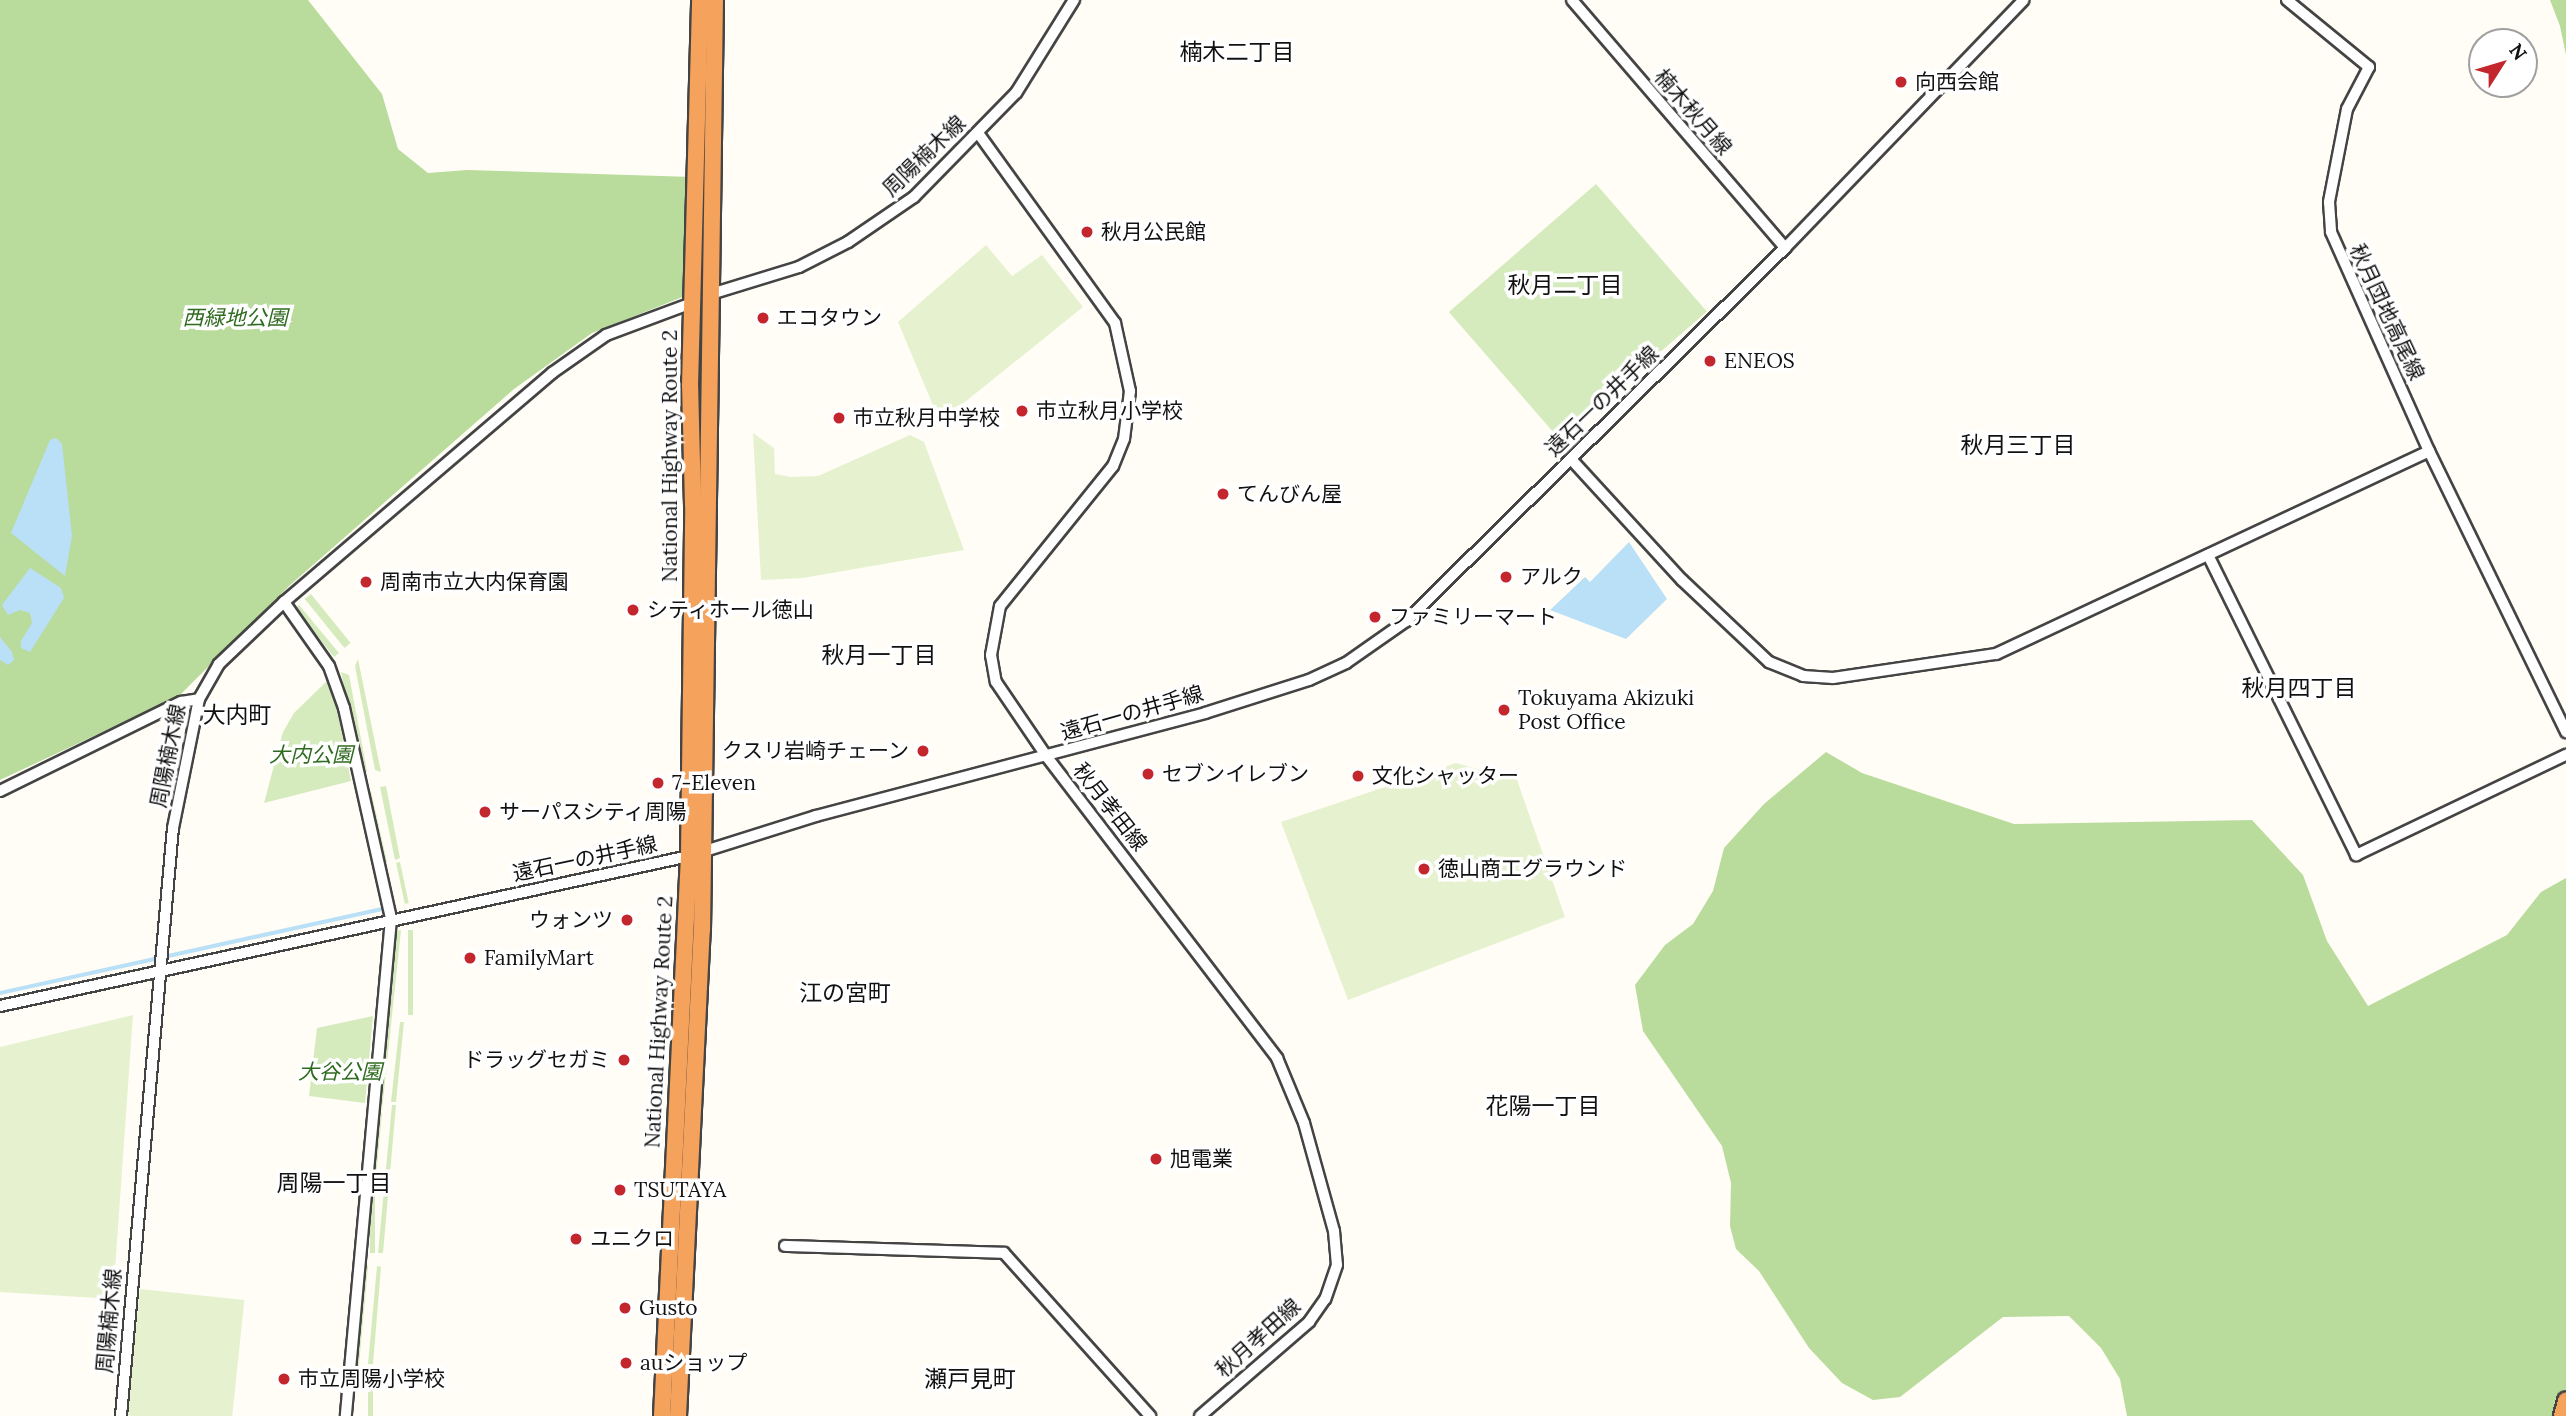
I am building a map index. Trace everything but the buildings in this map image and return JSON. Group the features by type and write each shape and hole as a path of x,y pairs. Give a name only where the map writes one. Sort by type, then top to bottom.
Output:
{"highway":[{"name":"National Highway Route 2","path":"662,1416 696,853 692,303 700,0"},
{"name":"National Highway Route 2","path":"678,1416 711,294 715,0"},
{"path":"2562,1416 2566,1401"}],"street":[{"name":"周陽楠木線","path":"711,294 789,271 848,242 914,197 1016,93 1074,0"},
{"name":"楠木秋月線","path":"1572,0 1785,248"},
{"name":"遠石一の井手線","path":"0,1006 163,966 696,853 816,816 1046,757 1296,684 1359,655 1406,621 1571,459 1785,248 2024,0"},
{"name":"秋月団地高尾線","path":"2287,0 2368,67 2347,109 2329,202 2330,232 2429,451 2566,732"},
{"name":"秋月孝田線","path":"978,133 1087,279 1115,323 1127,362 1127,421 1113,466 1012,586 994,626 990,655 996,682 1046,757 1277,1058 1304,1122 1334,1231 1337,1265 1325,1299 1315,1314 1200,1416"},
{"name":"周陽楠木線","path":"121,1416 165,950 173,828 199,699 219,664 285,602 552,373 606,335 692,303"},
{"path":"1571,459 1742,638 1769,662 1803,676 1833,678 1996,654 2429,451"},
{"path":"2208,555 2356,855 2566,755"},
{"path":"285,602 330,666 340,698 391,919 346,1416"},
{"path":"0,791 181,702 199,699"},
{"path":"785,1246 1004,1254 1150,1416"}],"green space":[{"name":"西緑地公園","path":"0,0 308,0 382,94 398,149 428,173 467,170 693,177 685,296 592,333 514,389 289,586 179,696 0,780"},
{"path":"2550,0 2566,0 2566,55 2560,26"},
{"path":"1596,184 1707,312 1560,439 1449,312"},
{"path":"986,245 1012,276 1042,255 1083,307 940,422 898,322"},
{"path":"753,433 774,448 775,474 791,477 818,476 910,435 924,442 964,550 803,578 761,580"},
{"path":"311,594 351,643 344,648 305,599"},
{"path":"299,605 339,653 334,657 295,608"},
{"path":"358,659 381,772 375,770 355,666"},
{"path":"341,672 349,675 367,771 363,778"},
{"name":"大内公園","path":"331,677 351,781 264,803 283,732 294,713"},
{"path":"1826,752 1862,773 2014,824 2252,820 2303,875 2327,941 2368,1006 2507,935 2541,892 2566,878 2566,1416 2127,1416 2120,1379 2101,1348 2069,1316 2003,1317 1900,1397 1873,1400 1842,1383 1809,1348 1759,1271 1736,1249 1730,1226 1731,1183 1722,1146 1643,1031 1635,985 1665,945 1693,924 1713,891 1724,848 1764,804"},
{"name":"徳山商工グラウンド","path":"1456,763 1517,780 1565,917 1348,1000 1281,822"},
{"path":"386,786 400,858 395,860 380,787"},
{"path":"371,791 387,862 382,863 367,792"},
{"path":"400,862 409,903 405,904 396,863"},
{"path":"401,930 382,1110 376,1110 394,931"},
{"path":"408,930 413,930 413,1015 408,1015"},
{"path":"133,1015 113,1299 0,1292 0,1047"},
{"name":"大谷公園","path":"373,1016 365,1103 309,1096 317,1028"},
{"path":"400,1022 404,1022 396,1102 391,1102"},
{"path":"392,1105 396,1105 383,1253 378,1253"},
{"path":"376,1113 382,1113 375,1188 370,1188"},
{"path":"370,1192 375,1192 375,1253 370,1253"},
{"path":"364,1265 368,1266 358,1376 353,1375"},
{"path":"377,1266 381,1267 373,1364 368,1364"},
{"path":"140,1289 244,1300 232,1416 127,1415"},
{"path":"368,1367 373,1367 373,1416 368,1416"}],"water":[{"path":"56,438 62,444 72,536 65,576 11,533 50,440"},
{"path":"1629,542 1667,599 1626,639 1550,610 1585,577 1590,582"},
{"path":"30,568 61,588 64,598 30,652 21,648 21,641 32,623 30,613 20,610 8,615 2,605"},
{"path":"0,637 12,652 14,660 8,665 0,660"}],"waterway":[{"path":"0,993 382,909"}],"place":[{"name":"向西会館","path":"1901,82"},
{"name":"秋月公民館","path":"1087,232"},
{"name":"エコタウン","path":"763,318"},
{"name":"ENEOS","path":"1710,361"},
{"name":"市立秋月小学校","path":"1022,411"},
{"name":"市立秋月中学校","path":"839,418"},
{"name":"てんびん屋","path":"1223,494"},
{"name":"アルク","path":"1506,577"},
{"name":"周南市立大内保育園","path":"366,582"},
{"name":"シティホール徳山","path":"633,610"},
{"name":"ファミリーマート","path":"1375,617"},
{"name":"Tokuyama Akizuki Post Office","path":"1504,710"},
{"name":"クスリ岩崎チェーン","path":"923,751"},
{"name":"セブンイレブン","path":"1148,774"},
{"name":"文化シャッター","path":"1358,776"},
{"name":"7-Eleven","path":"658,783"},
{"name":"サーパスシティ周陽","path":"485,812"},
{"name":"徳山商工グラウンド","path":"1424,869"},
{"name":"ウォンツ","path":"627,920"},
{"name":"FamilyMart","path":"470,958"},
{"name":"ドラッグセガミ","path":"624,1060"},
{"name":"旭電業","path":"1156,1159"},
{"name":"TSUTAYA","path":"620,1190"},
{"name":"ユニクロ","path":"576,1239"},
{"name":"Gusto","path":"625,1308"},
{"name":"auショップ","path":"626,1363"},
{"name":"市立周陽小学校","path":"284,1379"}],"district":[{"name":"楠木二丁目","path":"1237,52"},
{"name":"秋月二丁目","path":"1565,285"},
{"name":"秋月三丁目","path":"2018,445"},
{"name":"秋月一丁目","path":"879,655"},
{"name":"秋月四丁目","path":"2299,688"},
{"name":"大内町","path":"237,715"},
{"name":"江の宮町","path":"845,993"},
{"name":"花陽一丁目","path":"1543,1106"},
{"name":"周陽一丁目","path":"334,1183"},
{"name":"瀬戸見町","path":"970,1379"}]}
